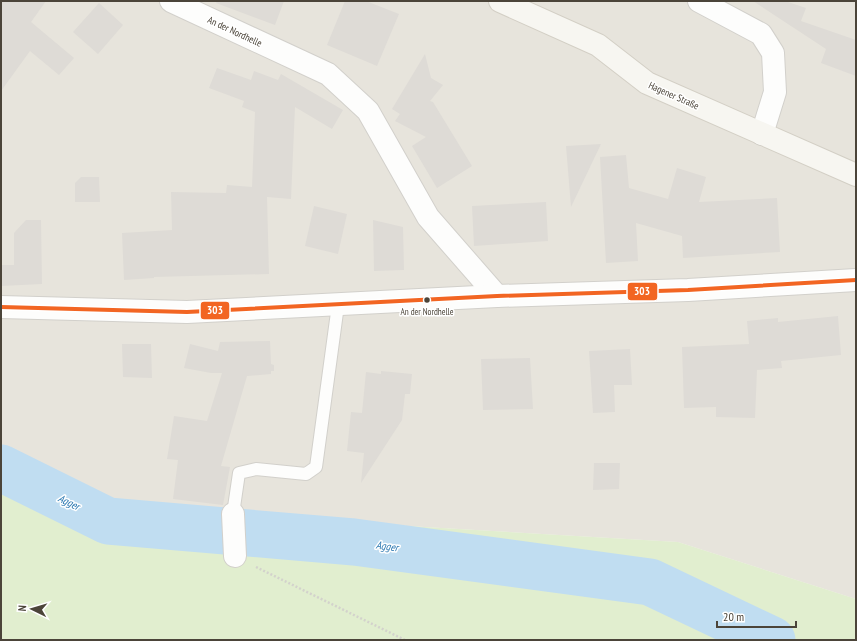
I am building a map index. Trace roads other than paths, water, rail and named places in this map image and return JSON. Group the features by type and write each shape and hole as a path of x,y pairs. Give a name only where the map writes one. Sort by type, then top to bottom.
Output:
{"main road":[{"name":"Hagener Straße","path":"500,1 598,45 647,83 856,175"}],"street":[{"name":"An der Nordhelle","path":"171,1 328,74 368,111 428,217 497,296"},
{"path":"699,1 761,34 773,53 775,92 762,134"},
{"path":"1,307 187,312 497,296 688,290 856,280"},
{"path":"233,514 235,556"}],"lane":[{"path":"233,514 239,473 256,469 306,474 316,467 338,305"}],"waterway":[{"name":"Agger","path":"1,468 108,521 354,542 650,582 772,640"}],"place":[{"name":"An der Nordhelle","path":"427,300"}]}
